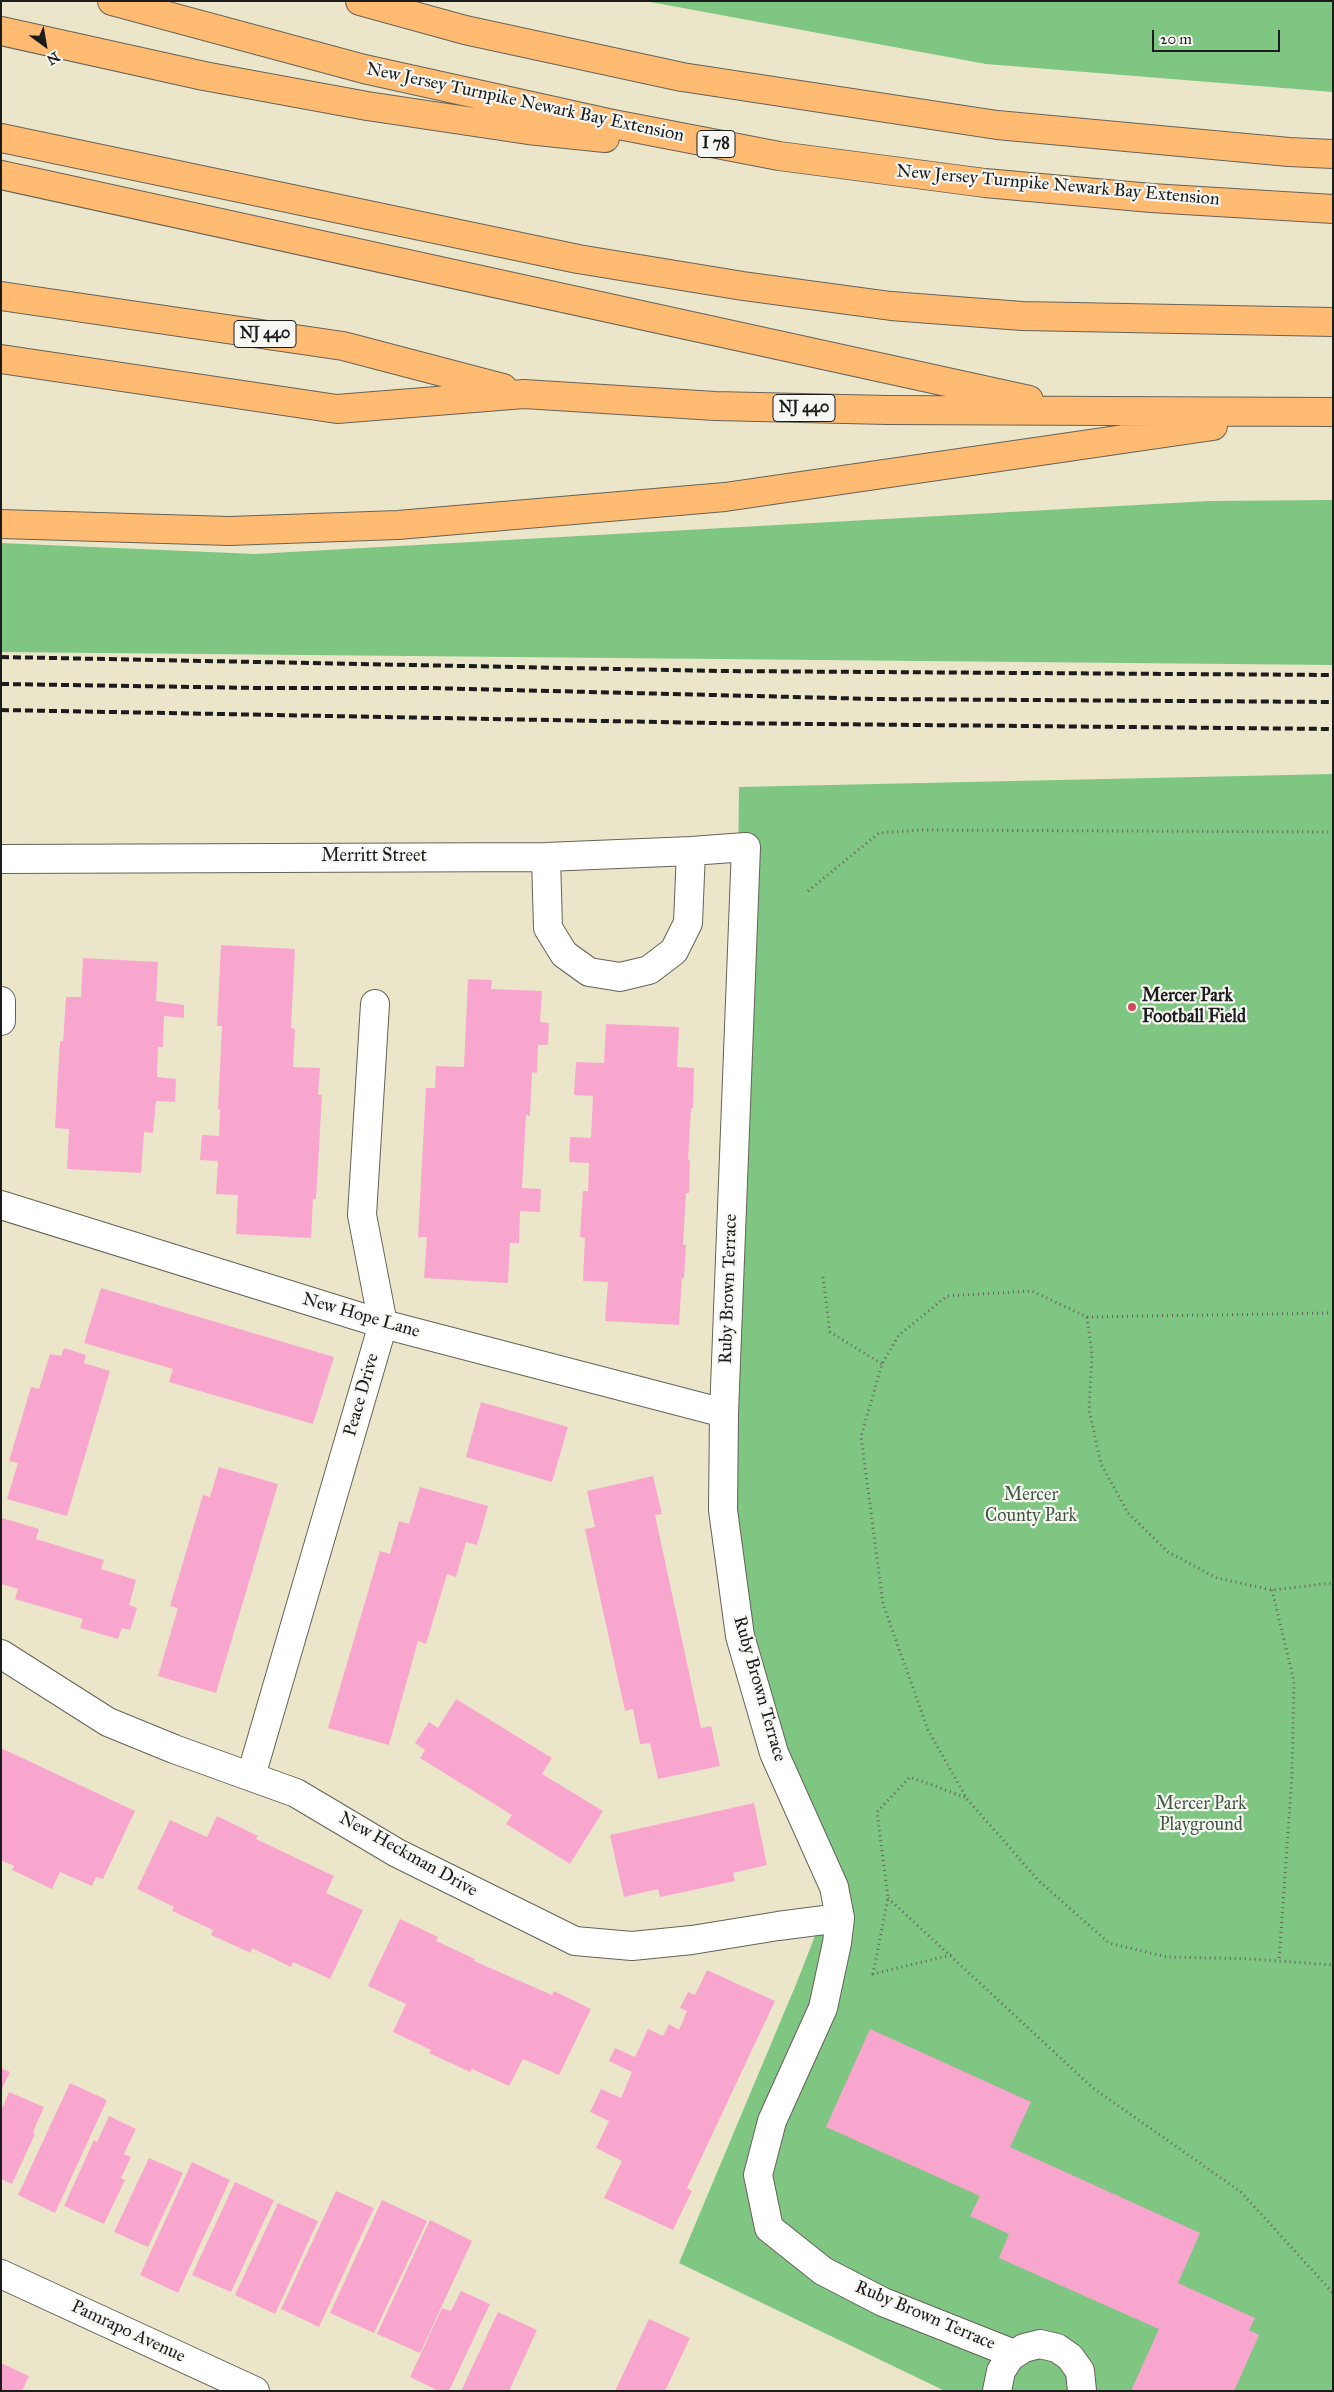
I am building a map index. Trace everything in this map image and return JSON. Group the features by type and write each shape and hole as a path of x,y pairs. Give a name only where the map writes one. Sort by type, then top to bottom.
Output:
{"highway":[{"name":"New Jersey Turnpike Newark Bay Extension","path":"112,1 364,69 608,123 779,156 984,183 1333,209"},
{"path":"360,1 465,30 682,77 997,125 1289,152 1333,154"},
{"path":"1,31 204,76 376,107 528,130 779,156"},
{"path":"1,138 578,259 743,286 892,306 1022,316 1333,322"},
{"path":"1,175 1084,412"},
{"name":"NJ 440","path":"1,296 343,346 524,394"},
{"name":"NJ 440","path":"1,360 337,409 524,394 715,406 1084,412 1321,412"},
{"path":"1,524 229,531 398,526 725,497 1321,412"}],"street":[{"name":"Merritt Street","path":"1,859 546,857 746,847"},
{"name":"Ruby Brown Terrace","path":"746,847 724,1413 723,1510 740,1636 774,1753 834,1887 840,1918 838,1943 823,2008 772,2121 758,2176 769,2228 823,2271 883,2302 1014,2354"},
{"path":"546,857 548,928 564,954 589,972 620,977 650,970 674,951 688,923 691,851"},
{"path":"1,1001 1,1021"},
{"name":"Peace Drive","path":"252,1776 383,1324 362,1215 375,1004"},
{"name":"New Hope Lane","path":"1,1205 383,1324 724,1413"},
{"name":"New Heckman Drive","path":"1,1654 108,1722 174,1749 296,1792 397,1853 575,1941 632,1946 692,1940 840,1918"},
{"name":"Pamrapo Avenue","path":"1,2274 255,2391"},
{"path":"997,2391 1001,2371 1010,2357 1024,2348 1040,2344 1057,2348 1070,2357 1080,2371 1082,2391"}],"path":[{"path":"808,891 878,832 922,830 1333,832"},
{"path":"823,1277 830,1332 882,1364"},
{"path":"1333,1313 1087,1317 1032,1291 947,1296 899,1335 882,1364 861,1436 882,1604 928,1730 967,1799 1039,1881 1109,1942 1167,1957 1333,1965"},
{"path":"1087,1317 1092,1354 1089,1410 1101,1464 1128,1513 1168,1552 1218,1578 1272,1590 1333,1583"},
{"path":"1272,1590 1294,1681 1292,1775 1279,1962"},
{"path":"951,1955 873,1974 888,1898 877,1812 910,1777 967,1799"},
{"path":"888,1898 1093,2088 1241,2192 1333,2293"}],"green space":[{"path":"645,1 1333,1 1333,92 986,64"},
{"path":"1333,500 1333,665 1,652 1,543 255,554 1209,501"},
{"name":"Mercer County Park","path":"1333,774 1333,2391 945,2391 679,2263 797,1982 834,1887 730,1592 739,787"}],"building":[{"path":"221,945 295,949 291,1028 295,1029 293,1067 320,1068 318,1095 322,1095 316,1199 313,1199 311,1238 236,1234 238,1195 216,1194 218,1161 200,1160 202,1135 219,1136 220,1109 218,1109 222,1026 217,1026"},
{"path":"83,958 158,962 156,1001 184,1005 184,1018 164,1016 163,1047 158,1047 157,1077 176,1079 175,1102 156,1101 153,1133 144,1132 141,1173 67,1169 69,1129 55,1128 60,1041 63,1041 66,997 81,997"},
{"path":"468,979 492,980 491,989 542,991 540,1022 549,1023 548,1045 538,1045 537,1073 532,1072 530,1116 526,1115 522,1188 541,1189 540,1212 520,1211 519,1243 510,1243 508,1283 424,1278 427,1237 418,1237 426,1088 435,1088 436,1066 464,1067"},
{"path":"606,1024 679,1027 677,1067 694,1068 693,1108 691,1108 688,1160 690,1160 689,1193 686,1193 683,1245 686,1245 679,1325 605,1321 608,1282 583,1281 585,1238 580,1237 583,1191 588,1191 589,1163 569,1162 570,1137 591,1138 593,1096 574,1095 576,1062 604,1063"},
{"path":"101,1288 334,1357 313,1424 169,1382 173,1369 84,1343"},
{"path":"64,1348 86,1355 84,1363 110,1371 67,1516 7,1499 18,1463 9,1461 31,1387 39,1389 50,1354 61,1356"},
{"path":"481,1402 568,1427 552,1482 466,1457"},
{"path":"219,1467 278,1484 216,1693 158,1676 178,1608 170,1606 203,1495 210,1497"},
{"path":"653,1476 662,1514 655,1515 701,1728 711,1726 720,1766 658,1779 650,1743 640,1744 633,1709 625,1711 585,1529 595,1527 587,1491"},
{"path":"420,1487 488,1506 477,1545 466,1542 456,1577 447,1574 426,1644 418,1641 389,1745 328,1728 380,1551 390,1554 399,1521 409,1524"},
{"path":"2,1518 39,1529 36,1539 104,1560 101,1569 136,1580 129,1605 137,1608 130,1630 122,1628 118,1639 80,1628 83,1619 15,1599 18,1589 1,1584"},
{"path":"456,1699 552,1758 542,1774 603,1811 570,1864 506,1824 512,1815 420,1758 425,1750 415,1743 429,1722 438,1728"},
{"path":"1,1748 135,1811 103,1879 96,1877 92,1886 60,1872 52,1889 12,1870 14,1866 1,1860"},
{"path":"754,1803 767,1865 733,1873 735,1881 660,1897 658,1889 624,1897 610,1835"},
{"path":"217,1816 258,1836 256,1839 334,1876 326,1893 363,1910 330,1979 293,1962 291,1967 252,1948 251,1953 211,1935 213,1930 172,1911 174,1907 137,1889 170,1820 207,1837"},
{"path":"400,1919 438,1937 436,1941 475,1959 474,1961 552,1995 554,1991 591,2009 559,2075 523,2059 509,2086 472,2069 470,2072 429,2053 431,2050 393,2032 406,2004 368,1986"},
{"path":"707,1970 775,2001 687,2188 692,2191 673,2230 604,2198 622,2161 596,2148 609,2121 590,2112 601,2089 621,2098 632,2072 609,2061 615,2048 635,2057 648,2029 663,2036 669,2024 679,2030 687,2011 680,2008 688,1992 695,1995"},
{"path":"870,2029 1031,2102 1010,2147 1200,2233 1178,2283 1255,2318 1249,2330 1259,2335 1234,2391 1131,2391 1159,2329 999,2258 1009,2234 970,2216 980,2196 826,2127"},
{"path":"1,2068 10,2072 1,2091"},
{"path":"70,2083 107,2100 55,2213 18,2195"},
{"path":"9,2092 44,2107 33,2132 35,2134 12,2184 1,2179 1,2111"},
{"path":"109,2116 136,2129 124,2154 131,2157 121,2178 125,2180 104,2224 64,2206 94,2140 97,2142"},
{"path":"149,2158 183,2173 148,2247 114,2232"},
{"path":"192,2162 230,2180 178,2293 140,2275"},
{"path":"235,2182 274,2200 231,2292 192,2275"},
{"path":"336,2191 374,2208 319,2327 281,2309"},
{"path":"382,2200 427,2221 374,2333 330,2313"},
{"path":"278,2203 318,2221 275,2314 235,2295"},
{"path":"430,2220 472,2241 420,2353 377,2334"},
{"path":"461,2291 490,2304 449,2391 439,2391 410,2377 442,2308 451,2311"},
{"path":"498,2312 537,2330 509,2391 461,2391"},
{"path":"649,2319 690,2338 665,2391 615,2391"},
{"path":"1,2363 29,2376 22,2391 1,2391"}],"railway":[{"path":"1,657 720,671 1333,675"},
{"path":"1,684 260,688 428,688 876,699 1333,702"},
{"path":"1,710 713,723 1333,729"}],"place":[{"name":"Mercer Park Football Field","path":"1132,1007"}],"park label":[{"name":"Mercer Park Playground","path":"1201,1815"}]}
